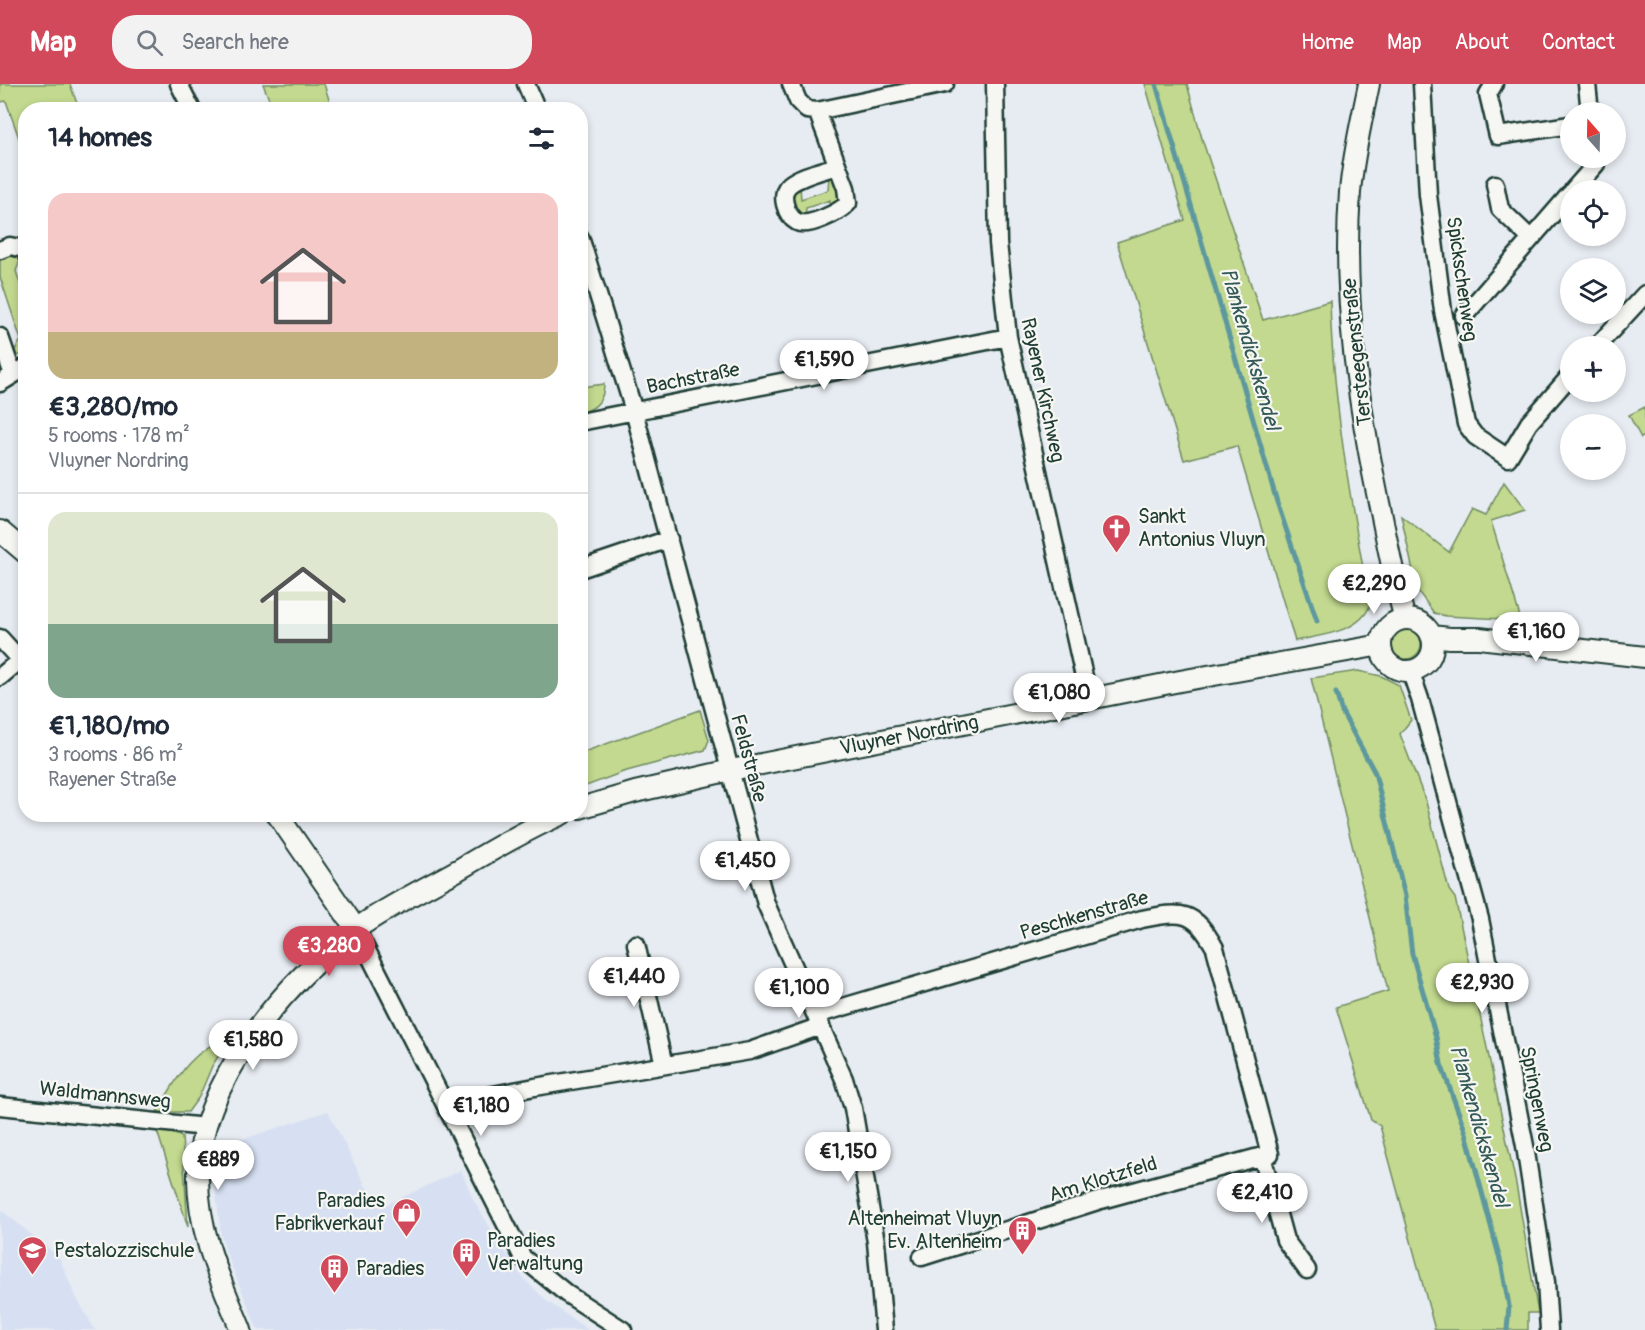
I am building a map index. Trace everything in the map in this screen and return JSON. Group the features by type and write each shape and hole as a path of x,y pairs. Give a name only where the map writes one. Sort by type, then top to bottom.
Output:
{"street":[{"path":"179,84 188,102"},
{"path":"526,84 534,102"},
{"path":"791,84 798,101 807,111 817,111 945,84"},
{"name":"Rayener Kirchweg","path":"995,84 998,243 1008,337 1089,699"},
{"name":"Tersteegenstraße","path":"1369,84 1350,189 1349,304 1370,459 1405,619"},
{"name":"Spickschenweg","path":"1422,84 1428,195 1441,299 1466,424 1475,436 1508,458 1529,423 1560,387"},
{"path":"1494,84 1488,94 1498,136 1560,127"},
{"path":"1587,84 1589,102"},
{"path":"817,111 837,166"},
{"path":"1582,180 1593,168"},
{"path":"1495,184 1500,209 1531,239"},
{"path":"1464,316 1560,206"},
{"path":"0,250 10,246 18,248"},
{"name":"Feldstraße","path":"588,263 634,411 766,904 844,1079 853,1108 876,1242 884,1330"},
{"path":"1606,336 1645,294"},
{"path":"0,337 13,375"},
{"name":"Bachstraße","path":"588,420 1008,337"},
{"path":"0,531 18,546"},
{"path":"588,566 669,539"},
{"path":"1405,619 1418,621 1425,626 1431,636 1433,646 1428,658 1420,667 1410,670 1398,669 1389,663 1383,654 1381,645 1385,630 1395,622 1405,619"},
{"path":"1431,636 1479,638 1645,657"},
{"path":"0,639 18,654"},
{"name":"Vluyner Nordring","path":"588,806 635,792 731,770 1089,699 1381,645"},
{"path":"0,677 18,662"},
{"name":"Springenweg","path":"1410,670 1480,920 1525,1146 1546,1282 1549,1330"},
{"path":"282,822 356,929 524,1258 567,1294 623,1330"},
{"path":"241,1330 210,1255 200,1208 198,1172 206,1127 224,1083 282,996 300,977 356,929 400,902 546,822"},
{"name":"Peschkenstraße","path":"819,1021 1142,919 1172,913 1188,916 1204,928 1215,948 1266,1155"},
{"path":"636,944 664,1065"},
{"path":"447,1107 535,1086 750,1051 819,1021"},
{"name":"Waldmannsweg","path":"0,1106 206,1127"},
{"path":"1266,1155 1285,1240 1307,1270"},
{"name":"Am Klotzfeld","path":"922,1257 1101,1200 1266,1155"}],"shaded area":[{"path":"328,1111 365,1185 381,1207 461,1170 474,1201 524,1279 547,1301 588,1330 258,1330 221,1235 216,1194 219,1147"},
{"name":"Pestalozzischule","path":"0,1209 59,1257 75,1295 95,1330 0,1330"}],"green space":[{"path":"0,84 70,84 76,102 18,102 18,135 6,101 0,102"},
{"path":"263,84 324,84 330,102 270,102"},
{"path":"1145,84 1187,84 1203,142 1263,320 1330,301 1339,416 1370,605 1358,622 1338,631 1295,641 1237,446 1184,460 1117,242 1185,220"},
{"path":"829,176 836,179 844,198 830,211 830,200 806,208 805,219 799,217 790,198 792,193 800,186 801,199 828,190"},
{"path":"8,253 18,257 16,271 18,331 0,277 0,254"},
{"path":"18,345 18,356 15,358 13,353"},
{"path":"604,384 603,395 599,403 588,410 588,386"},
{"path":"1645,407 1645,436 1641,438 1629,415"},
{"path":"1504,482 1525,510 1491,521 1521,620 1446,616 1434,613 1417,590 1401,515 1449,552 1472,509 1486,515"},
{"path":"1406,629 1417,633 1421,644 1417,655 1406,659 1395,655 1391,644 1395,633"},
{"path":"1358,671 1381,676 1399,685 1411,720 1400,734 1426,802 1449,890 1455,898 1516,1184 1538,1313 1528,1313 1528,1330 1435,1330 1380,1126 1371,1120 1336,1007 1388,991 1311,678"},
{"path":"700,710 709,740 705,750 623,772 588,785 588,750"},
{"path":"231,1036 212,1066 199,1097 188,1112 157,1112 186,1066 205,1049"},
{"path":"157,1131 170,1132 182,1137 188,1227"}],"waterway":[{"name":"Plankendickskendel","path":"1156,84 1277,502 1317,621"},
{"name":"Plankendickskendel","path":"1336,693 1342,712 1375,773 1405,896 1412,954 1436,1037 1441,1064 1466,1133 1502,1267 1509,1306 1507,1330"}],"place":[{"name":"Sankt Antonius Vluyn","path":"1117,554"},
{"name":"Paradies Fabrikverkauf","path":"406,1238"},
{"name":"Altenheimat Vluyn Ev. Altenheim","path":"1023,1256"},
{"name":"Pestalozzischule","path":"33,1276"},
{"name":"Paradies Verwaltung","path":"466,1278"},
{"name":"Paradies","path":"335,1294"}]}
